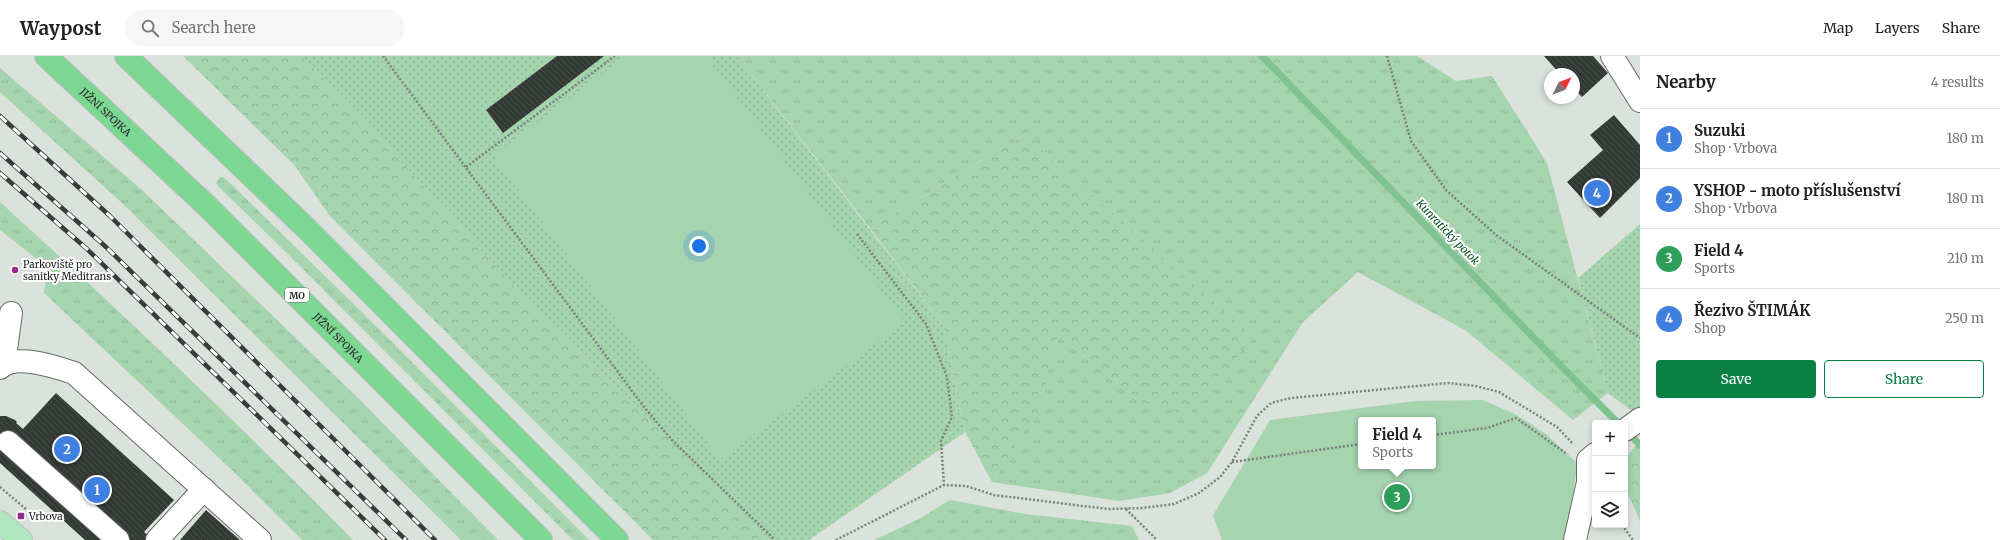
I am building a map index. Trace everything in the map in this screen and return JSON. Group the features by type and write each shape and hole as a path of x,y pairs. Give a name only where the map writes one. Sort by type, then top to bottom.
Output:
{"highway":[{"name":"JIŽNÍ SPOJKA","path":"46,56 207,206 541,540"},
{"path":"127,56 306,228 617,540"}],"main road":[{"path":"0,522 21,540"}],"lane":[{"path":"1612,56 1640,101"},
{"path":"11,313 2,366 35,361 74,373 260,540"},
{"path":"1628,428 1640,419"},
{"path":"8,442 118,540"},
{"path":"1575,540 1592,457"},
{"path":"157,540 204,489"}],"path":[{"path":"383,56 644,407 671,439 775,540"},
{"path":"466,167 615,56"},
{"path":"1387,56 1410,141 1446,190 1496,235 1640,338"},
{"path":"857,234 926,324 947,377 952,417 941,441 944,485"},
{"path":"836,540 944,485 966,486 994,495 1108,509 1174,504 1199,493 1220,477 1232,462 1257,416 1272,403 1291,398 1448,383 1476,386 1499,392 1557,427 1592,457"},
{"path":"1436,435 1487,428 1516,418 1565,454 1592,457"},
{"path":"1232,462 1358,444"},
{"path":"0,487 27,510"},
{"path":"1126,508 1157,540"},
{"path":"1624,528 1633,540"}],"green space":[{"path":"183,56 302,56 378,136 539,313 671,439 765,540 653,540 330,216 295,166"},
{"path":"302,56 737,56 943,325 965,432 809,540 765,540 671,439 539,313 378,136"},
{"path":"626,56 706,56 905,322 720,460 493,156"},
{"path":"737,56 1417,56 1456,81 1492,76 1547,163 1608,393 1573,420 1465,330 1358,272 1303,322 1207,473 1170,493 1119,501 992,482 1037,411 1058,335 1139,401 1060,167 1026,134 870,228"},
{"path":"0,68 142,190 359,399 498,540 461,540 122,203 0,92"},
{"path":"1026,134 1060,167 1253,337 1191,416 1139,401 1058,335 1038,411 992,482 965,432 943,325 870,228"},
{"path":"220,177 227,180 384,334 589,540 573,540 293,259 219,187 216,183"},
{"path":"0,202 179,369 353,540 302,540 234,472 44,293 48,268 0,230"},
{"path":"1640,224 1640,417 1608,393 1578,278"},
{"path":"1482,400 1513,413 1546,434 1577,463 1569,529 1585,530 1587,540 1222,540 1213,515 1270,420 1415,401"},
{"path":"1640,440 1640,521 1628,494 1628,455"},
{"path":"950,500 1025,514 1132,526 1139,540 874,540 919,519"}],"building":[{"path":"557,56 604,56 503,133 486,110"},
{"path":"1544,56 1593,56 1608,73 1582,97 1580,95 1580,68 1555,68"},
{"path":"1614,115 1640,145 1640,178 1600,218 1567,182 1603,150 1590,135"},
{"path":"56,393 174,500 144,532 153,540 85,540 0,463 0,416 6,416 15,420 17,422 16,423 23,429"},
{"path":"206,510 240,540 180,540"}],"waterway":[{"name":"Kunratický potok","path":"1262,56 1615,420"},
{"name":"Kunratický potok","path":"1628,433 1640,445"}],"railway":[{"path":"0,116 110,216 435,540"},
{"path":"0,153 106,247 406,540"},
{"path":"0,173 87,249 385,540"}],"place":[{"name":"Řezivo ŠTIMÁK","path":"1597,193"},
{"name":"Parkoviště pro sanitky Meditrans","path":"15,270"},
{"name":"YSHOP - moto příslušenství","path":"67,449"},
{"name":"Suzuki","path":"97,490"},
{"name":"Field 4","path":"1397,497"},
{"name":"Vrbova","path":"21,516"}]}
